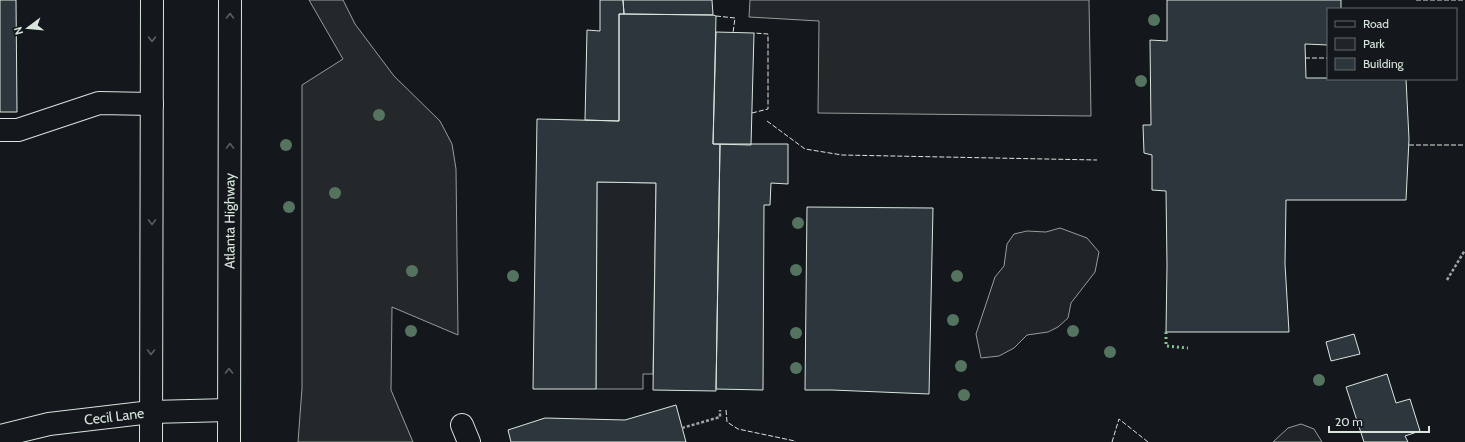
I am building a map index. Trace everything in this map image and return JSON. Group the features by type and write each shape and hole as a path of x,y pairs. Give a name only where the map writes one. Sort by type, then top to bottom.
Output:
{"main road":[{"path":"151,442 152,0"},
{"name":"Atlanta Highway","path":"229,442 230,0"},
{"path":"0,130 18,130 99,103 152,104"},
{"name":"Cecil Lane","path":"0,436 50,424 151,412 229,410"}],"path":[{"path":"1447,280 1465,250"},
{"path":"682,428 720,417 720,410"}],"green space":[{"path":"597,182 656,183 653,374 643,374 643,389 596,389"},
{"path":"1060,228 1087,238 1099,252 1095,272 1071,303 1068,318 1058,327 1048,332 1027,335 1014,348 999,356 981,358 976,334 995,277 1004,266 1007,244 1014,234 1027,231 1046,232"},
{"path":"1301,424 1314,429 1322,442 1273,442 1288,428"}],"shaded area":[{"path":"309,0 343,0 355,24 394,76 440,121 452,144 456,169 458,335 392,307 391,390 413,442 298,442 302,388 302,85 343,59"},
{"path":"750,0 1089,0 1091,116 818,113 819,21 749,17"}],"building":[{"path":"0,0 16,0 17,112 0,112"},
{"path":"600,0 623,0 624,14 619,14 619,121 585,120 587,30 600,31"},
{"path":"623,0 712,0 713,15 624,14"},
{"path":"1167,0 1341,0 1341,8 1327,8 1327,45 1305,44 1306,78 1327,78 1327,80 1406,80 1409,139 1406,200 1286,200 1285,264 1289,332 1166,332 1166,191 1152,190 1152,155 1144,153 1143,125 1151,125 1150,40 1167,41"},
{"path":"619,14 716,16 713,144 720,144 716,391 653,390 656,183 597,182 596,389 533,389 537,119 619,121"},
{"path":"716,32 754,33 751,145 713,144"},
{"path":"720,144 788,144 788,184 771,183 770,205 764,205 763,390 716,389"},
{"path":"807,207 933,208 929,394 805,390"},
{"path":"1354,334 1360,354 1331,361 1326,342"},
{"path":"1387,374 1396,403 1410,399 1420,431 1405,436 1408,442 1364,442 1346,387"},
{"path":"676,405 686,442 511,442 508,430 545,418 625,420"}],"hedge":[{"path":"1166,332 1166,346 1188,348"}],"fence":[{"path":"1416,0 1465,0"},
{"path":"716,16 735,18 733,33"},
{"path":"752,113 768,109 768,34 754,33"},
{"path":"1305,58 1327,58"},
{"path":"767,121 805,149 842,155 1097,160"},
{"path":"1409,145 1465,145"},
{"path":"726,410 727,422 738,429 795,442"},
{"path":"1112,442 1119,419 1148,442"}]}
